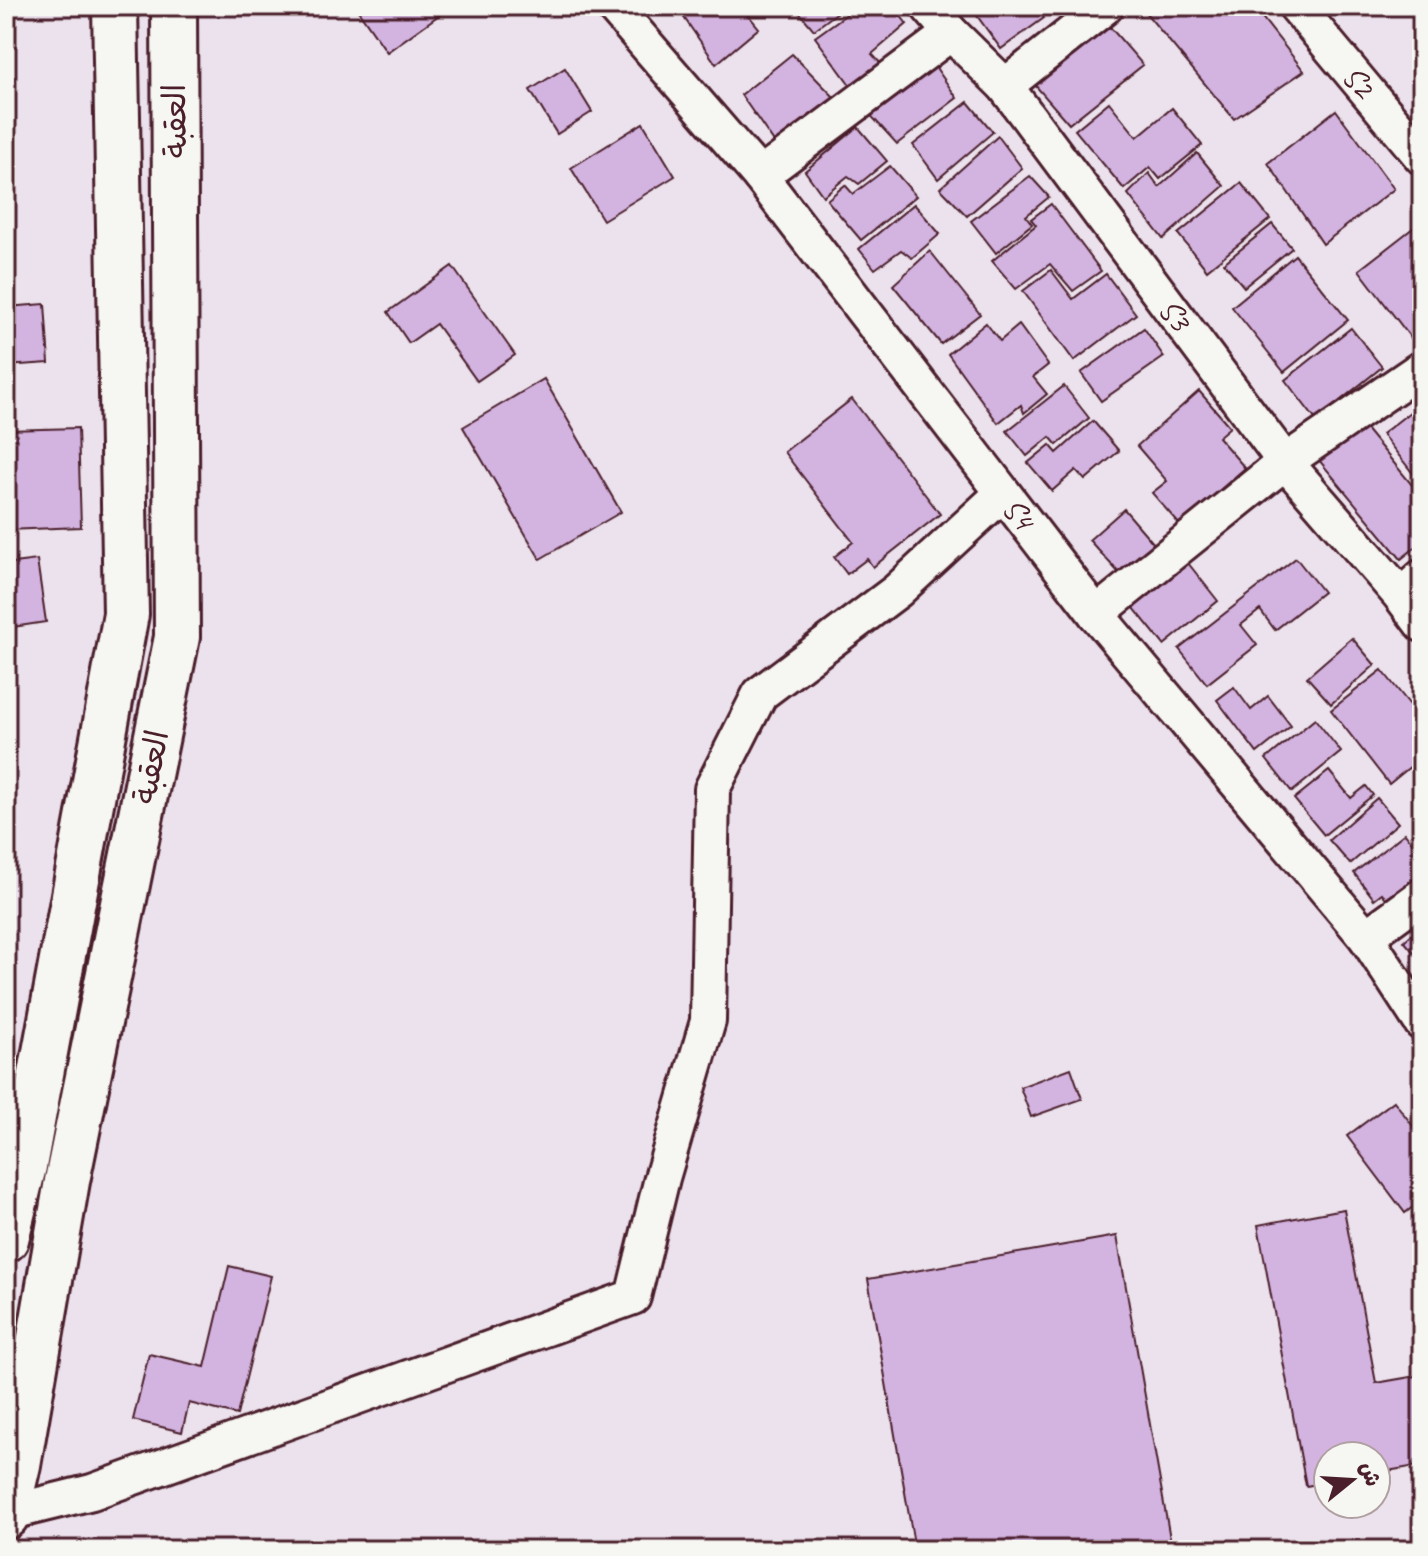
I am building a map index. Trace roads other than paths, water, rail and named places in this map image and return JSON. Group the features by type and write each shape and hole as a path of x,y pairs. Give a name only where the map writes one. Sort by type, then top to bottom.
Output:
{"main road":[{"name":"العقبة","path":"6,1239 24,1166 126,614 115,6"},
{"name":"العقبة","path":"6,1515 12,1467 67,1181 177,637 174,6"},
{"path":"24,1166 67,1181"}],"street":[{"name":"S4","path":"613,6 760,176 1096,614 1366,937 1422,1023"},
{"name":"S3","path":"928,6 1005,86 1285,462 1411,587 1422,624"},
{"path":"1005,86 1106,6"},
{"name":"S2","path":"1296,6 1422,157"},
{"path":"760,176 951,33"},
{"path":"1096,614 1285,462 1422,368"},
{"path":"6,1515 92,1492 633,1297 662,1178 708,1021 712,789 760,694 897,591 1003,493"},
{"path":"1366,937 1422,896"}]}
